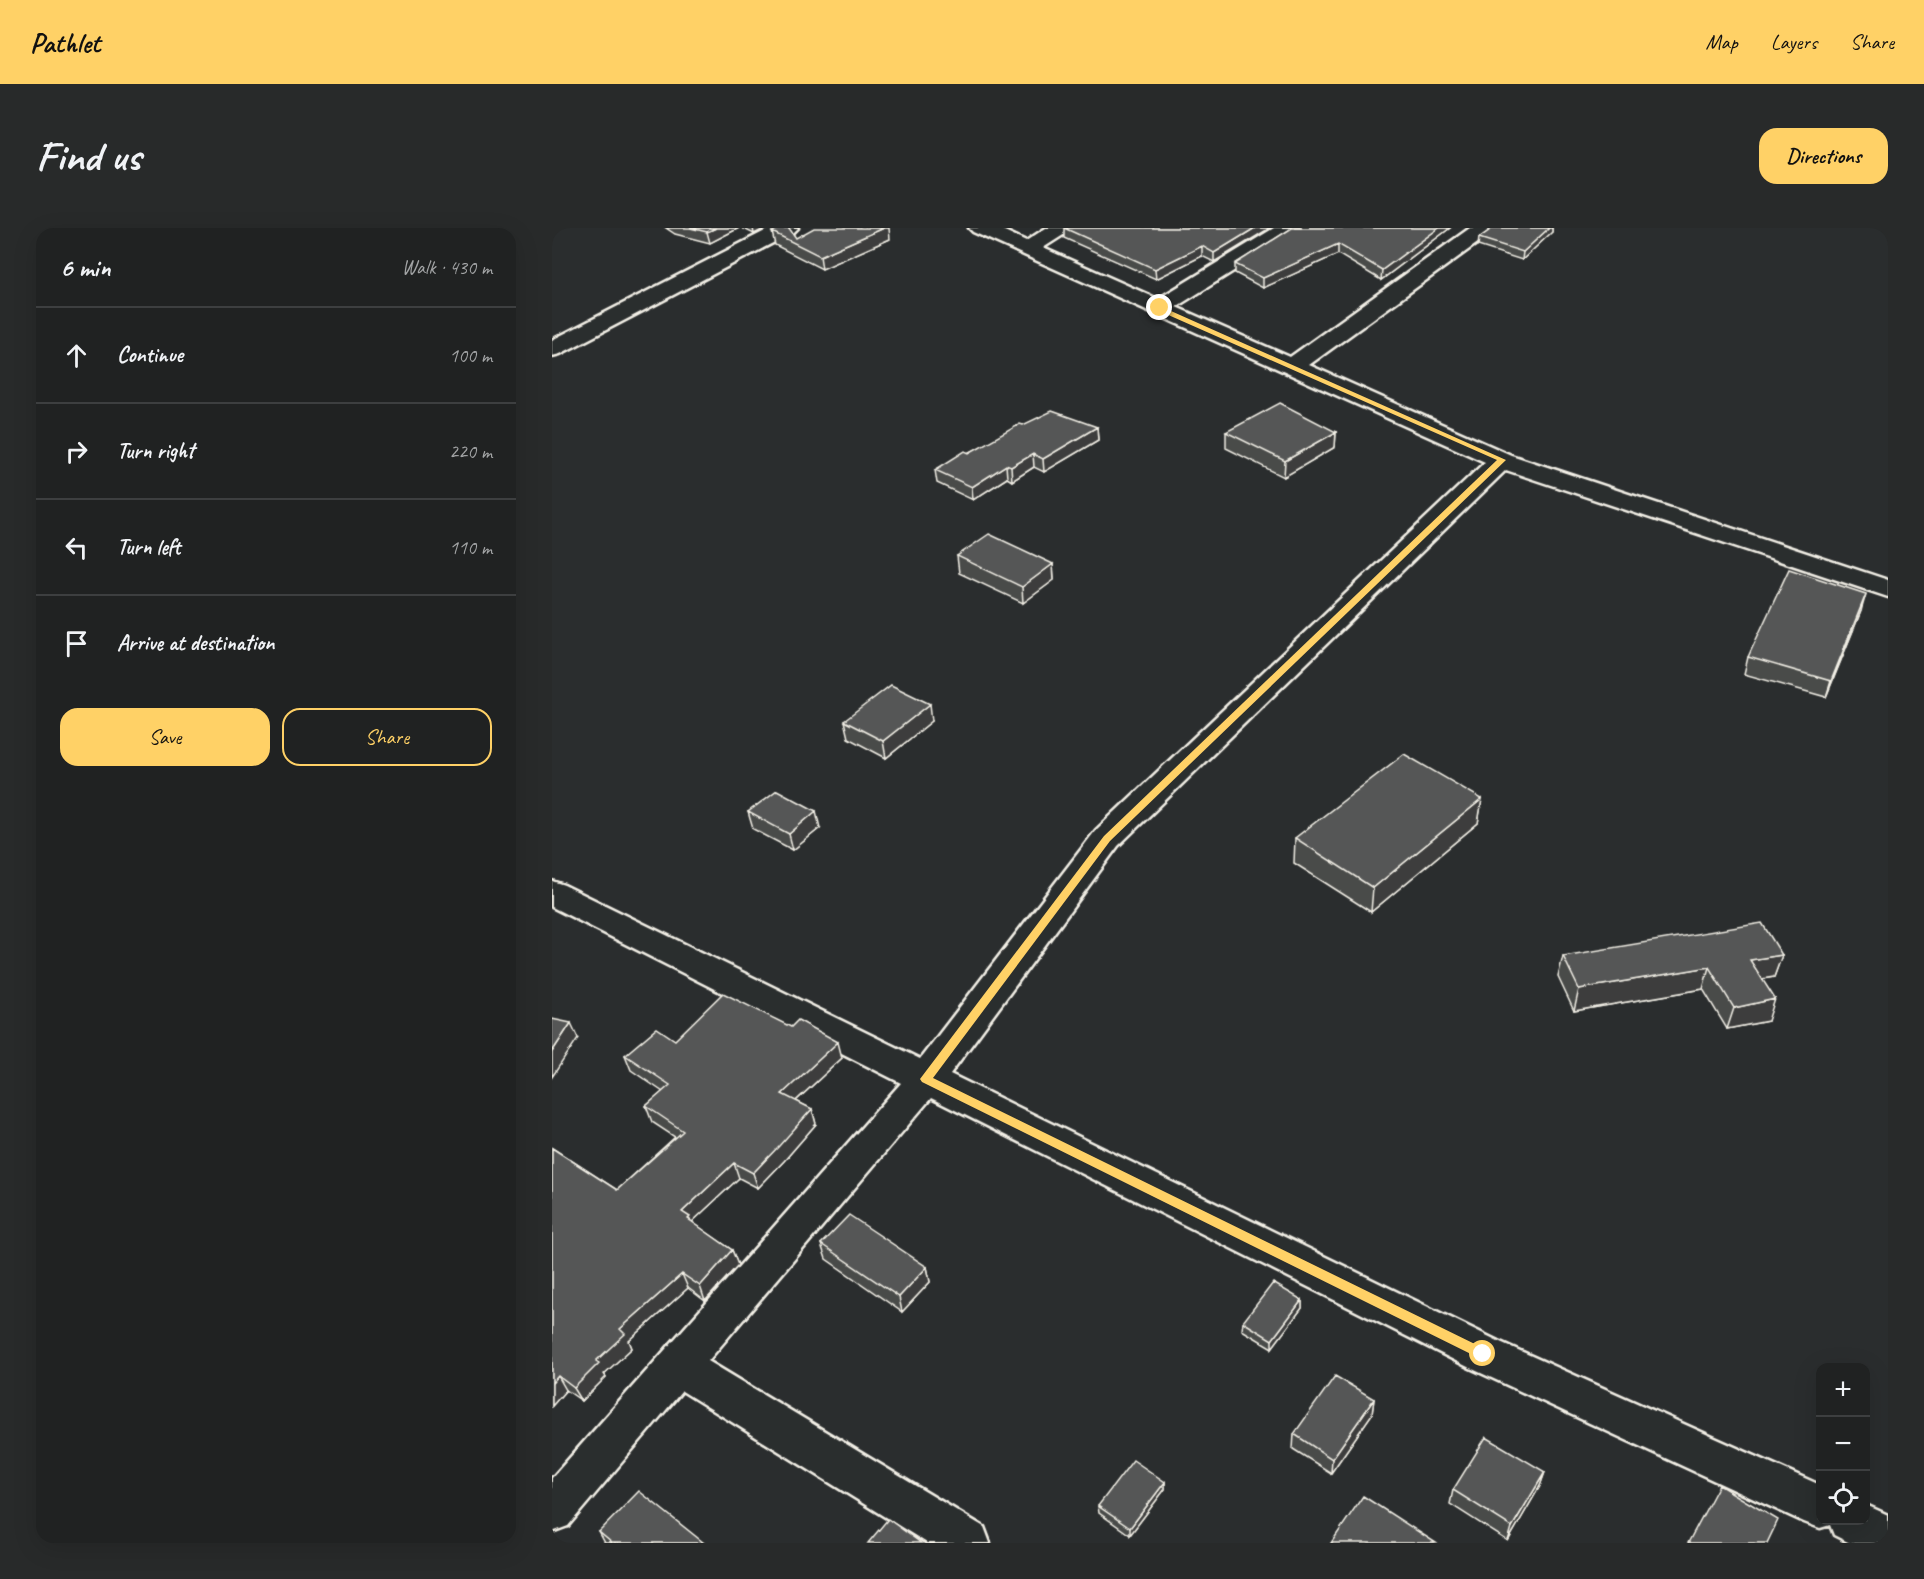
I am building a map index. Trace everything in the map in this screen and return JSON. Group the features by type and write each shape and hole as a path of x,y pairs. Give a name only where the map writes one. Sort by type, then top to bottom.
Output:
{"street":[{"path":"552,349 787,228"},
{"path":"980,228 1502,460 1888,589"},
{"path":"1028,249 1061,228"},
{"path":"1160,308 1289,228"},
{"path":"1291,367 1449,255 1479,233 1481,228"},
{"path":"552,1511 926,1079 1107,838 1502,460"},
{"path":"552,893 1483,1354 1816,1505"},
{"path":"678,1365 968,1543"},
{"path":"1859,1525 1888,1538"}],"building":[{"path":"690,228 716,228 707,232"},
{"path":"780,228 789,228 796,238 814,228 884,228 820,256 772,232"},
{"path":"1064,228 1255,228 1214,253 1202,246 1155,269"},
{"path":"1292,228 1439,228 1382,270 1338,244 1263,278 1235,264"},
{"path":"1493,228 1549,228 1523,252 1479,238"},
{"path":"1280,403 1336,432 1285,461 1226,432"},
{"path":"1052,411 1097,427 1043,459 1033,454 1011,467 1006,465 972,487 935,470 965,451 969,453 1020,424 1023,425"},
{"path":"989,534 1053,564 1022,587 957,556"},
{"path":"1789,569 1866,594 1831,681 1748,657"},
{"path":"891,685 930,704 883,741 844,721"},
{"path":"1404,754 1482,799 1373,888 1295,838"},
{"path":"777,790 816,811 789,834 748,812"},
{"path":"1762,923 1782,955 1750,960 1775,999 1734,1008 1709,967 1579,989 1563,956"},
{"path":"723,993 791,1027 798,1020 838,1042 782,1094 812,1109 753,1173 734,1163 682,1212 690,1217 688,1219 732,1250 700,1286 682,1274 620,1329 625,1334 596,1361 599,1363 574,1388 558,1376 552,1383 552,1148 617,1190 683,1131 646,1106 670,1085 625,1055 657,1028 675,1040"},
{"path":"552,1019 571,1023 552,1052"},
{"path":"849,1215 927,1267 899,1297 821,1244"},
{"path":"1273,1283 1302,1300 1272,1340 1243,1322"},
{"path":"1335,1376 1374,1399 1332,1459 1294,1434"},
{"path":"1486,1437 1545,1472 1512,1527 1453,1490"},
{"path":"1133,1460 1165,1482 1130,1528 1098,1506"},
{"path":"1719,1485 1778,1520 1767,1543 1688,1543"},
{"path":"639,1491 704,1543 612,1543 599,1532"},
{"path":"1363,1496 1436,1543 1331,1543"},
{"path":"888,1519 921,1543 868,1543"}],"route":[{"path":"1160,308 1502,460 1107,838 926,1079 1483,1354"}]}
